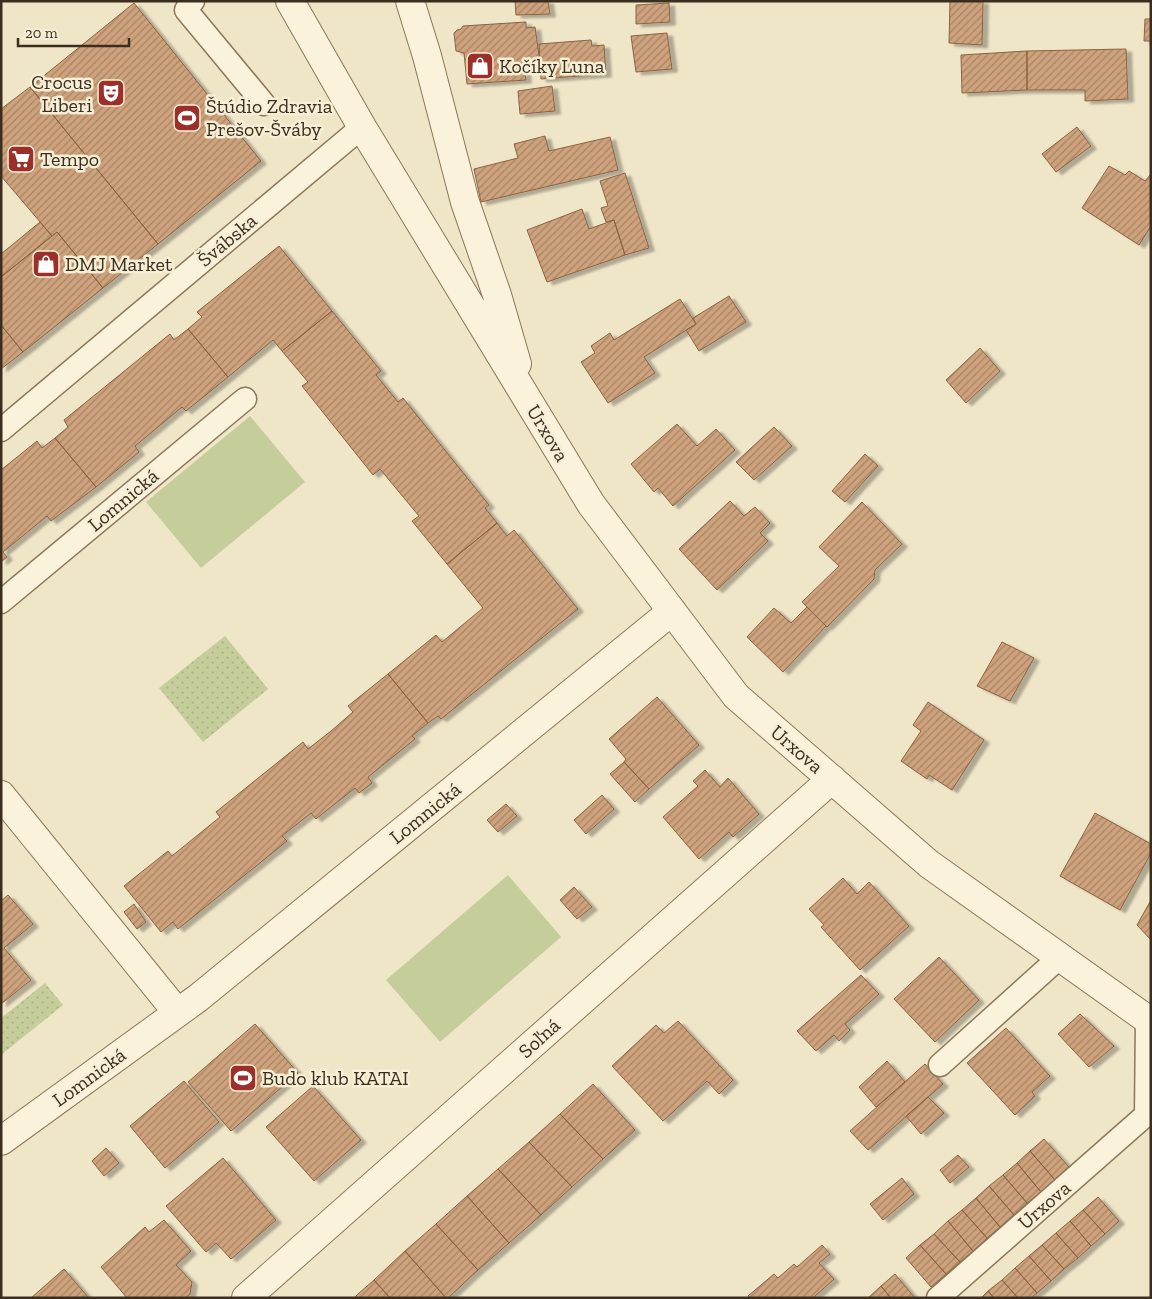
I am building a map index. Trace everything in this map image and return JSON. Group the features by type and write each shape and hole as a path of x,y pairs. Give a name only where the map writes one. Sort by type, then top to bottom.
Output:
{"street":[{"name":"Urxova","path":"290,1 362,128 591,504 736,696 929,864 1149,1021"},
{"name":"Urxova","path":"410,1 427,56 465,202 497,295 526,396"},
{"name":"Lomnická","path":"1,1141 206,991 672,611"},
{"name":"Soľná","path":"246,1298 832,779"},
{"path":"1,795 177,1012"}],"lane":[{"path":"193,1 186,10 264,104"},
{"name":"Švábska","path":"1,430 362,128"},
{"name":"Lomnická","path":"1,602 245,399"},
{"path":"940,1065 1060,957"},
{"path":"1148,1114 1149,1021"},
{"name":"Urxova","path":"938,1298 1148,1114"}],"green space":[{"path":"250,416 305,482 201,568 146,502"},
{"path":"225,636 268,689 203,742 159,688"},
{"path":"508,875 561,937 440,1042 386,980"},
{"path":"45,983 63,1005 1,1055 1,1018"}],"building":[{"path":"515,1 548,1 550,14 516,15"},
{"path":"950,1 983,1 982,45 949,43"},
{"path":"134,3 261,161 158,244 30,87"},
{"path":"669,3 670,22 636,24 636,5"},
{"path":"1145,19 1151,19 1151,41 1144,41"},
{"path":"526,22 526,28 535,27 540,62 524,64 526,80 467,84 464,53 456,51 454,33 463,26"},
{"path":"667,33 672,69 636,72 631,36"},
{"path":"591,40 592,46 604,45 606,74 541,79 539,44"},
{"path":"1126,49 1128,99 1085,101 1085,90 1027,90 1027,51"},
{"path":"1027,51 1027,90 962,93 961,55"},
{"path":"552,86 555,111 520,114 518,91"},
{"path":"30,87 158,244 103,288 57,232 52,236 1,176 1,109"},
{"path":"1077,127 1091,146 1056,172 1042,154"},
{"path":"545,136 549,151 610,137 618,170 481,202 474,169 518,158 514,144"},
{"path":"1109,166 1125,175 1129,171 1145,181 1151,174 1151,226 1139,245 1082,208"},
{"path":"625,173 649,248 625,255 614,220 606,222 601,208 608,206 600,181"},
{"path":"582,209 589,229 614,220 625,255 547,282 527,230"},
{"path":"40,222 52,236 1,277 1,254"},
{"path":"57,232 103,288 23,352 1,325 1,277"},
{"path":"279,246 332,311 282,351 273,340 228,377 188,329 202,317 197,312"},
{"path":"729,296 746,322 699,351 686,330 696,324 693,318"},
{"path":"680,299 696,324 644,357 655,373 608,403 581,362 595,353 591,346 610,333 614,340"},
{"path":"332,311 381,371 376,375 398,402 403,398 489,505 485,508 497,523 447,564 412,521 419,516 380,469 373,475 302,386 308,382 282,351"},
{"path":"1,325 23,352 1,369"},
{"path":"188,329 228,377 186,411 182,407 135,446 139,452 96,487 55,438 68,427 64,420 170,334 174,340"},
{"path":"980,348 1000,371 966,403 946,380"},
{"path":"677,424 697,446 716,429 735,450 673,506 658,488 654,492 631,464"},
{"path":"774,427 792,446 754,480 736,462"},
{"path":"55,438 96,487 51,521 47,516 3,552 7,557 1,562 1,470 37,441 42,448"},
{"path":"865,454 878,466 845,502 832,491"},
{"path":"730,501 744,516 755,507 770,523 760,533 768,541 717,590 679,549"},
{"path":"862,502 902,544 875,570 874,579 827,627 802,602 839,566 819,547"},
{"path":"497,523 507,536 514,530 578,609 441,719 438,716 428,723 388,674 436,635 442,642 483,608 447,564"},
{"path":"807,607 826,626 783,672 747,637 774,608 791,623"},
{"path":"1002,642 1034,658 1010,701 977,686"},
{"path":"388,674 428,723 412,736 415,739 368,777 372,783 359,793 355,788 316,819 311,813 282,836 287,841 178,929 173,922 161,932 124,886 168,851 172,856 220,817 216,812 303,742 308,749 331,731 353,712 348,706"},
{"path":"657,697 699,745 649,789 624,762 626,759 609,739"},
{"path":"928,702 984,740 952,790 929,775 927,779 901,761 921,731 913,725"},
{"path":"624,762 649,789 635,802 610,774"},
{"path":"705,770 720,787 728,778 759,814 733,837 729,832 699,859 663,817 698,786 693,781"},
{"path":"602,795 614,809 586,834 574,820"},
{"path":"506,804 517,816 498,832 487,820"},
{"path":"1095,813 1151,844 1151,853 1120,910 1060,876"},
{"path":"843,878 857,894 869,882 909,926 860,970 821,927 824,925 809,909"},
{"path":"574,887 592,907 577,919 560,900"},
{"path":"8,895 33,924 4,948 31,980 1,1004 1,901"},
{"path":"1151,900 1151,940 1137,925"},
{"path":"134,904 146,922 137,929 124,912"},
{"path":"939,957 979,1000 935,1042 894,999"},
{"path":"861,975 879,994 845,1024 850,1030 839,1041 834,1035 816,1051 797,1031"},
{"path":"1080,1014 1114,1046 1089,1067 1058,1034"},
{"path":"678,1021 733,1080 719,1094 707,1081 663,1121 612,1066 656,1025 664,1033"},
{"name":"Budo klub KATAI","path":"255,1024 298,1073 231,1131 188,1082"},
{"path":"1006,1028 1050,1076 1032,1092 1035,1096 1015,1115 967,1063"},
{"path":"887,1061 905,1082 876,1107 859,1087"},
{"path":"925,1064 943,1084 868,1150 850,1131"},
{"path":"184,1081 219,1122 165,1168 130,1126"},
{"path":"593,1084 635,1130 603,1159 560,1114"},
{"path":"313,1086 361,1140 314,1181 266,1127"},
{"path":"928,1097 944,1113 921,1134 906,1116"},
{"path":"560,1114 603,1159 572,1187 529,1142"},
{"path":"1044,1139 1069,1167 1055,1180 1030,1151"},
{"path":"529,1142 572,1187 541,1215 498,1169"},
{"path":"106,1148 119,1163 104,1176 92,1161"},
{"path":"1030,1151 1055,1180 1041,1192 1017,1163"},
{"path":"958,1155 969,1167 950,1183 940,1170"},
{"path":"223,1158 276,1220 231,1259 216,1243 206,1252 166,1206"},
{"path":"1017,1163 1041,1192 1027,1203 1003,1175"},
{"path":"498,1169 541,1215 509,1243 467,1196"},
{"path":"1003,1175 1027,1203 1014,1215 989,1186"},
{"path":"902,1178 914,1194 883,1220 870,1204"},
{"path":"989,1186 1014,1215 1000,1227 976,1198"},
{"path":"467,1196 509,1243 478,1270 436,1224"},
{"path":"1098,1197 1119,1221 1105,1234 1083,1210"},
{"path":"976,1198 1000,1227 987,1238 962,1210"},
{"path":"962,1210 987,1238 973,1251 948,1221"},
{"path":"1083,1210 1105,1234 1091,1246 1070,1221"},
{"path":"164,1220 191,1251 176,1265 192,1282 190,1294 185,1298 127,1298 101,1267 145,1227 149,1232"},
{"path":"948,1221 973,1251 960,1262 934,1234"},
{"path":"1070,1221 1091,1246 1078,1258 1056,1233"},
{"path":"436,1224 478,1270 448,1298 405,1251"},
{"path":"1056,1233 1078,1258 1064,1269 1042,1245"},
{"path":"934,1234 960,1262 946,1274 920,1245"},
{"path":"822,1245 830,1254 819,1263 834,1279 813,1298 750,1298 748,1296 774,1274 778,1278 794,1264 797,1267"},
{"path":"920,1245 946,1274 931,1287 906,1258"},
{"path":"1042,1245 1064,1269 1051,1281 1029,1256"},
{"path":"405,1251 446,1298 390,1298 374,1280"},
{"path":"1029,1256 1051,1281 1037,1293 1015,1268"},
{"path":"1015,1268 1037,1293 1031,1298 1018,1298 1002,1280"},
{"path":"64,1269 89,1298 31,1298"},
{"path":"895,1274 915,1298 891,1298 881,1286"},
{"path":"374,1280 390,1298 354,1298 358,1294"},
{"path":"1002,1280 1018,1298 994,1298 988,1291"},
{"path":"881,1286 891,1298 868,1298"},
{"path":"988,1291 994,1298 981,1298"}],"place":[{"name":"Kočíky Luna","path":"480,66"},
{"name":"Crocus Liberi","path":"111,93"},
{"name":"Štúdio Zdravia Prešov-Šváby","path":"187,118"},
{"name":"Tempo","path":"21,159"},
{"name":"DMJ Market","path":"46,264"},
{"name":"Budo klub KATAI","path":"243,1078"}]}
